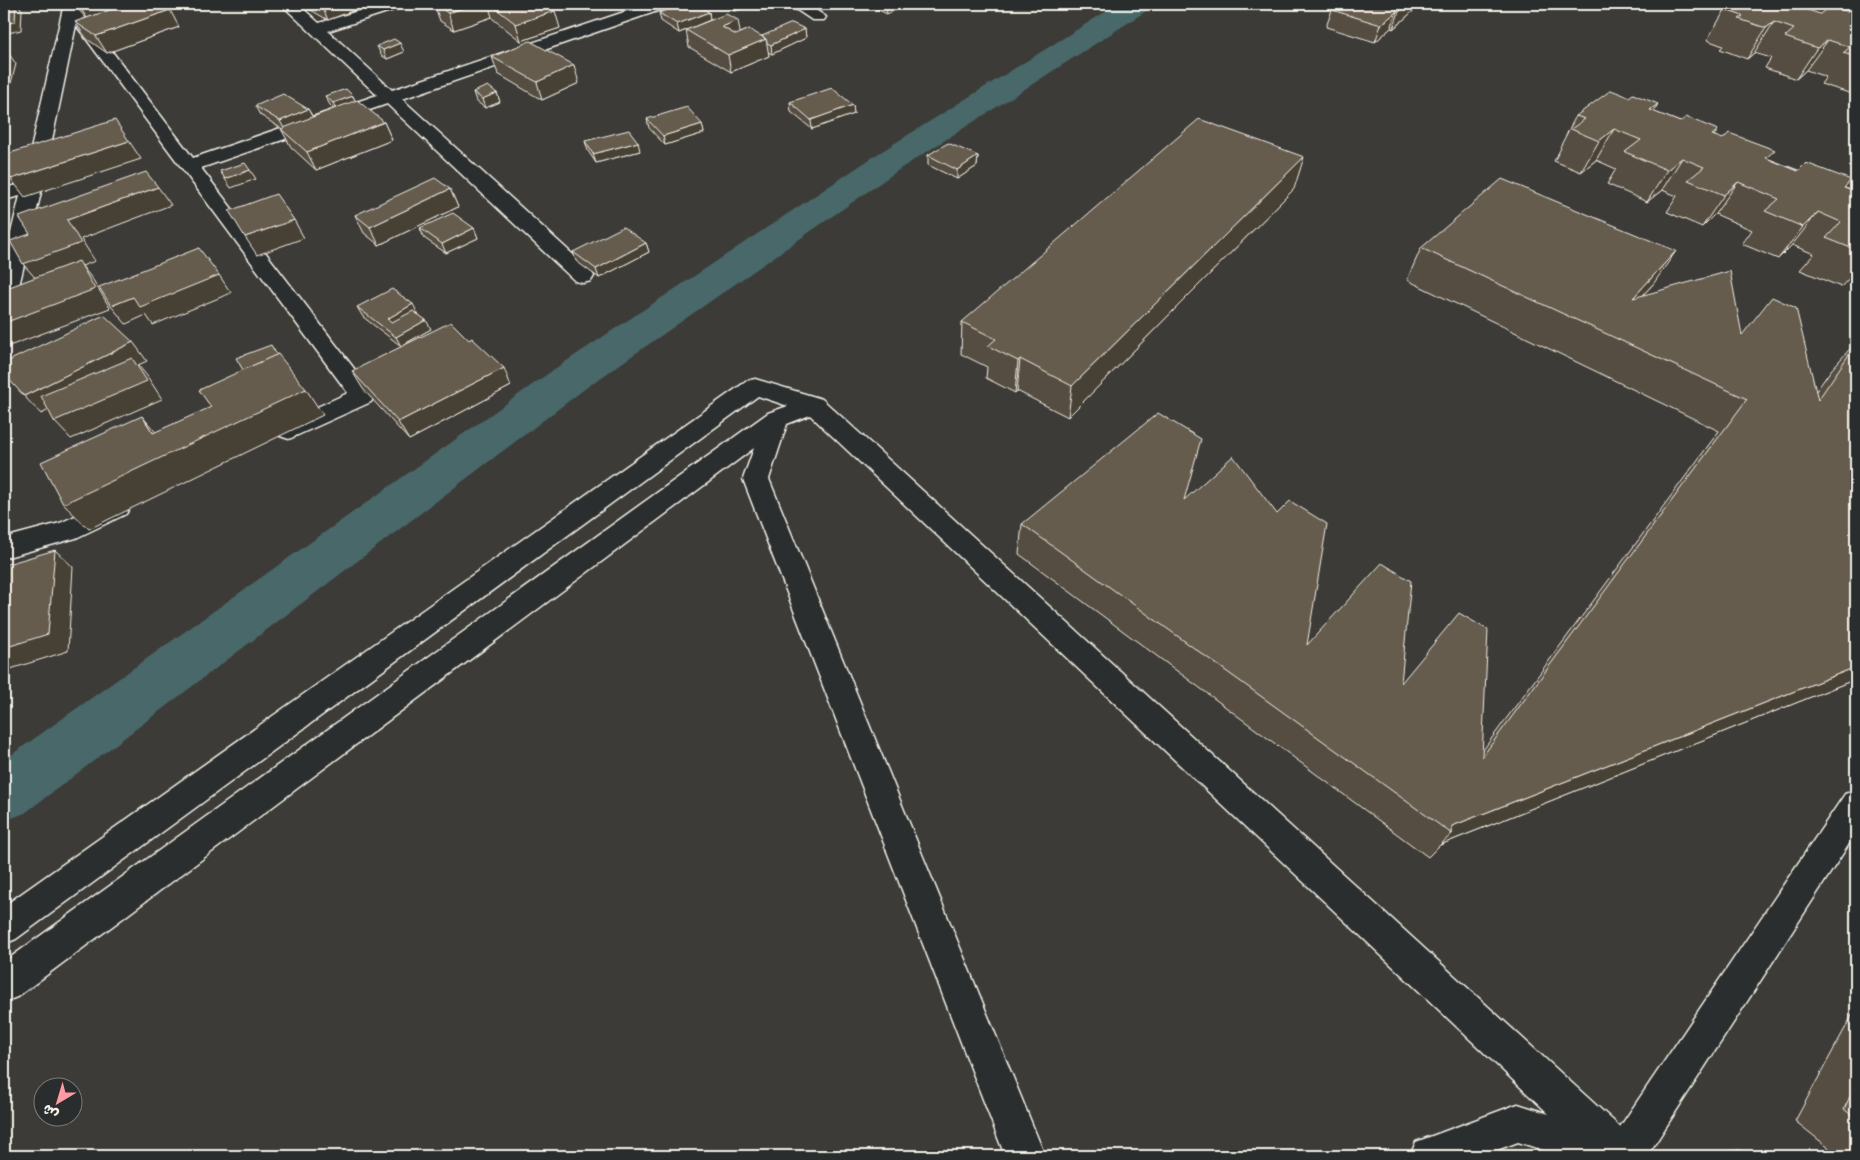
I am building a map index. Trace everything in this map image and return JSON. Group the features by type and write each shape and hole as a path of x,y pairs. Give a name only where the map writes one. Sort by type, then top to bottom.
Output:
{"street":[{"path":"289,4 583,276"},
{"path":"317,29 397,4"},
{"path":"614,4 630,15"},
{"path":"190,165 663,4"},
{"path":"796,4 818,17"},
{"path":"72,6 363,396 264,441"},
{"path":"4,303 32,188 72,6"},
{"path":"4,194 32,188"},
{"path":"4,927 755,387 814,405 1623,1156"},
{"path":"4,984 777,419 814,405"},
{"path":"777,419 756,480 1024,1156"},
{"path":"4,548 67,530 139,498"},
{"path":"1623,1156 1856,805"},
{"path":"1430,1156 1518,1123 1623,1156"}],"building":[{"path":"4,4 16,4 15,22 4,24"},
{"path":"75,4 100,4 81,9"},
{"path":"127,4 160,4 170,10 96,36 75,22"},
{"path":"434,4 476,4 448,13"},
{"path":"490,4 546,4 555,11 516,24"},
{"path":"683,4 695,4 709,12 677,24 659,13"},
{"path":"1339,4 1408,4 1381,25 1332,10"},
{"path":"1733,4 1790,4 1820,14 1830,6 1856,14 1856,19 1849,25 1856,27 1856,57 1843,53 1850,47 1828,40 1817,48 1785,37 1794,29 1774,22 1766,28 1739,19 1743,16 1725,10"},
{"path":"726,14 738,20 722,27 736,35 749,29 766,39 728,55 686,30"},
{"path":"792,23 805,29 771,45 762,36"},
{"path":"394,39 400,43 383,50 377,46"},
{"path":"530,41 574,65 537,82 492,57"},
{"path":"488,86 497,93 482,99 473,92"},
{"path":"832,88 853,105 811,120 790,102"},
{"path":"346,89 353,96 333,103 325,96"},
{"path":"1611,90 1629,97 1633,94 1658,104 1650,110 1680,122 1686,117 1718,130 1712,135 1723,139 1729,133 1775,150 1766,158 1798,171 1806,163 1851,180 1844,188 1856,192 1856,250 1826,238 1841,222 1818,212 1803,227 1765,211 1779,199 1738,182 1724,195 1688,180 1704,167 1682,158 1667,170 1625,152 1641,140 1614,129 1599,141 1571,129 1585,119 1576,116"},
{"path":"283,94 308,109 280,121 255,106"},
{"path":"357,100 384,122 307,152 281,129"},
{"path":"687,107 702,124 663,136 647,119"},
{"path":"1199,119 1304,157 1072,386 1020,359 1018,361 988,346 996,339 962,322"},
{"path":"115,120 129,141 11,179 4,166 4,155"},
{"path":"629,130 638,142 593,154 585,141"},
{"path":"948,143 978,156 957,170 928,155"},
{"path":"245,163 250,170 225,179 220,171"},
{"path":"146,172 158,187 67,220 81,243 23,264 10,241 30,234 19,217"},
{"path":"435,178 450,189 370,227 355,215"},
{"path":"1502,179 1676,251 1633,298 1730,271 1742,335 1772,297 1796,308 1818,400 1856,344 1856,667 1452,826 1452,834 1022,524 1158,413 1201,439 1184,500 1233,456 1277,514 1290,501 1327,524 1307,645 1382,563 1411,581 1401,683 1459,613 1488,630 1482,757 1747,399 1421,248"},
{"path":"276,194 294,220 245,237 229,211"},
{"path":"453,213 474,228 442,244 420,228"},
{"path":"623,227 646,243 596,269 573,252"},
{"path":"199,248 219,275 140,307 133,297 111,306 99,287"},
{"path":"79,261 95,289 4,323 4,289"},
{"path":"392,289 413,304 387,319 392,322 413,311 426,320 396,337 357,307"},
{"path":"104,315 133,342 24,396 4,374 4,363"},
{"path":"451,322 469,340 472,338 504,368 398,422 352,371"},
{"path":"271,345 277,355 243,370 236,358"},
{"path":"278,354 306,389 63,504 41,462 142,416 153,433 211,407 199,390"},
{"path":"132,358 147,381 54,421 41,396"},
{"path":"55,550 48,634 4,648 4,565"},
{"path":"1856,1084 1856,1119 1844,1109"},
{"path":"1739,1150 1748,1156 1737,1156"}],"waterway":[{"path":"4,794 571,378 891,160 1138,4"}]}
